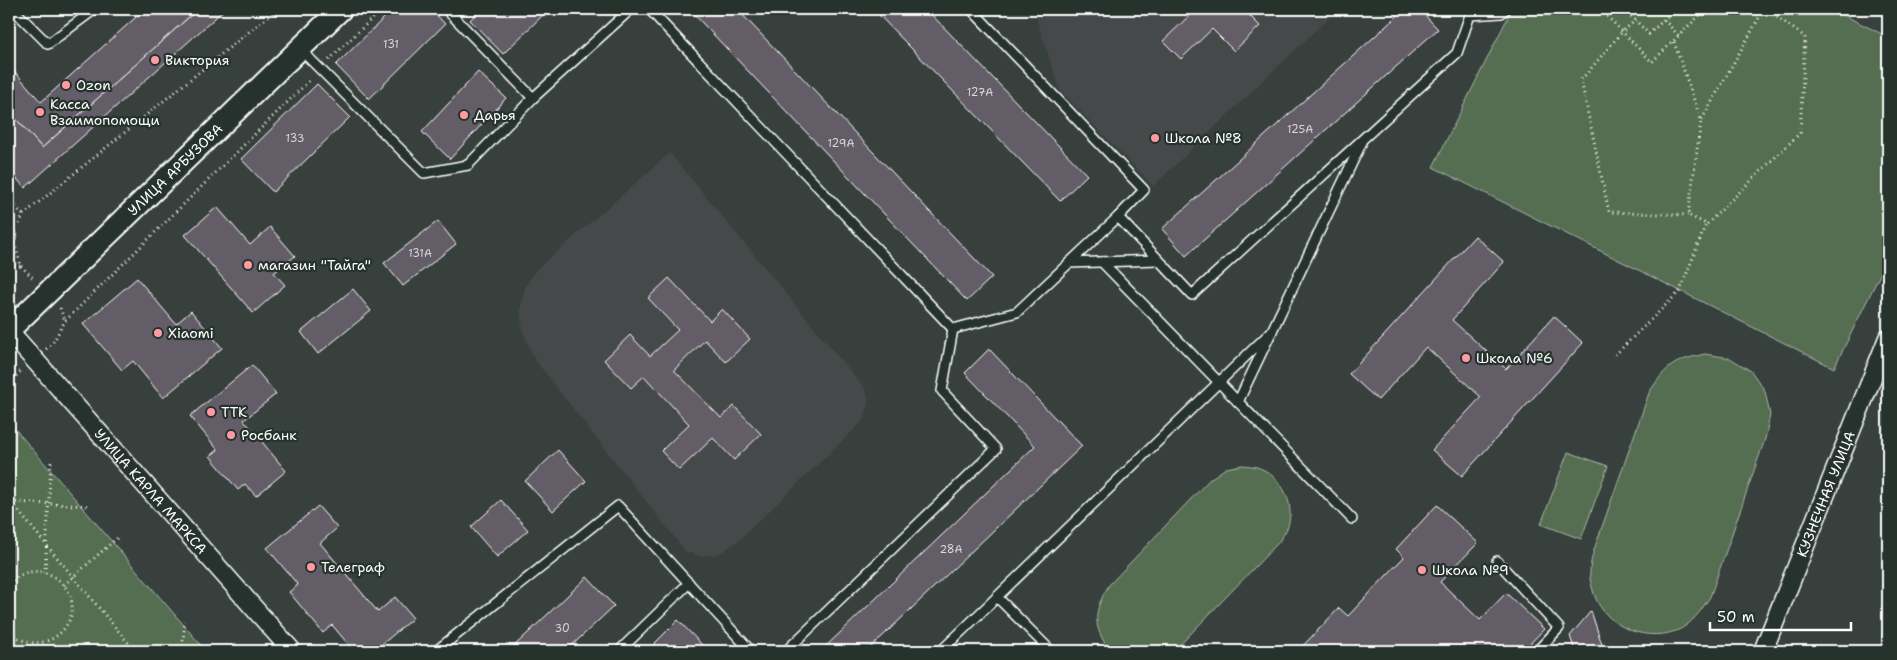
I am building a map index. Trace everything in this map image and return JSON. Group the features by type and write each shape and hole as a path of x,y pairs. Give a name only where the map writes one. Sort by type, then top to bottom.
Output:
{"street":[{"name":"УЛИЦА АРБУЗОВА","path":"9,330 342,9"},
{"name":"УЛИЦА КАРЛА МАРКСА","path":"9,330 292,651"},
{"name":"КУЗНЕЧНАЯ УЛИЦА","path":"1763,651 1888,338"}],"lane":[{"path":"13,9 48,44 95,9"},
{"path":"446,9 533,98"},
{"path":"300,49 424,172 468,165 533,98 631,9"},
{"path":"649,9 953,328"},
{"path":"953,328 1017,312 1118,218 1144,190 971,9"},
{"path":"1118,218 1192,295 1457,53 1467,12 1501,14 1506,9"},
{"path":"1238,402 1363,139"},
{"path":"1069,263 1158,260"},
{"path":"1102,262 1352,519"},
{"path":"786,651 996,449 942,391 953,328"},
{"path":"941,651 1272,330"},
{"path":"436,651 618,506 751,651"},
{"path":"1497,561 1559,628 1537,651"},
{"path":"618,651 689,583"},
{"path":"997,597 1051,651"}],"path":[{"path":"9,267 22,266 11,234 23,215 277,9"},
{"path":"35,359 52,344 65,321 382,9"},
{"path":"1600,9 1652,62 1706,9"},
{"path":"1624,9 1649,34 1675,9"},
{"path":"1615,356 1680,290 1706,224 1800,133 1805,37 1765,9 1701,121 1688,215"},
{"path":"1636,20 1622,32 1581,80 1609,212 1688,215 1706,224"},
{"path":"1664,20 1679,36"},
{"path":"1674,42 1701,121"},
{"path":"9,199 23,215"},
{"path":"45,573 51,461"},
{"path":"9,501 90,506"},
{"path":"9,501 135,651"},
{"path":"64,585 117,538"},
{"path":"9,584 24,573 37,571 45,573 58,579 64,585 69,594 72,608 69,621 60,633 48,641 35,643 21,640 9,630"},
{"path":"182,651 185,621"}],"shaded area":[{"name":"Школа №8","path":"1033,9 1338,9 1153,186 1060,90"},
{"path":"670,153 865,389 868,397 868,406 863,421 740,539 724,551 714,555 700,556 686,552 535,360 523,331 520,310 525,288 535,271"}],"green space":[{"path":"1512,9 1831,9 1888,37 1888,258 1834,368 1433,167"},
{"path":"1705,354 1730,358 1751,371 1765,391 1770,415 1765,439 1710,597 1696,617 1676,631 1663,634 1636,632 1613,620 1596,600 1590,576 1594,550 1649,393 1666,370 1685,359"},
{"path":"15,429 206,651 9,651 9,435"},
{"path":"1568,452 1608,466 1581,539 1541,524"},
{"path":"1243,465 1262,469 1276,479 1286,493 1290,517 1287,528 1278,543 1174,651 1110,651 1100,634 1097,618 1100,603 1109,585 1210,479 1226,468"}],"building":[{"path":"145,9 198,9 42,148 9,111 9,65 41,102"},
{"name":"Виктория","path":"198,9 225,9 25,188 9,170 9,111 42,148"},
{"path":"393,9 431,9 445,24 369,99 336,65"},
{"path":"481,9 541,9 545,13 503,54 470,20"},
{"path":"689,9 737,9 992,277 967,301"},
{"path":"873,9 926,9 1087,175 1060,201"},
{"path":"1182,9 1243,9 1260,26 1234,51 1212,29 1181,59 1163,41 1189,16"},
{"path":"1405,9 1419,9 1438,29 1186,256 1162,229"},
{"name":"Дарья","path":"478,72 506,98 450,159 422,132"},
{"path":"317,84 350,117 273,192 241,159"},
{"name":"магазин \"Тайга\"","path":"217,207 250,245 270,227 295,256 274,273 285,285 253,313 185,235"},
{"path":"438,221 456,244 403,286 384,263"},
{"name":"Школа №6","path":"1475,236 1504,262 1452,320 1506,369 1554,316 1583,343 1462,476 1432,450 1481,397 1426,347 1378,400 1349,374"},
{"path":"137,278 176,324 191,311 222,348 163,398 133,361 122,370 83,324"},
{"path":"669,278 710,321 722,309 750,339 726,362 705,340 674,370 721,418 734,406 761,434 734,460 713,438 679,470 661,451 689,424 644,376 631,388 604,360 630,335 650,356 678,330 648,298"},
{"path":"353,289 371,311 318,354 301,332"},
{"path":"989,349 1082,446 867,651 821,651 1035,446 965,373"},
{"name":"Росбанк","path":"252,365 276,394 244,420 286,471 256,496 245,484 238,490 210,456 218,450 190,416"},
{"path":"558,450 586,481 553,511 525,481"},
{"path":"501,500 528,530 497,557 471,527"},
{"name":"Школа №9","path":"1437,505 1478,543 1440,582 1480,620 1506,593 1544,629 1523,651 1384,651 1379,646 1374,651 1298,651 1339,608 1348,616 1404,557 1396,549"},
{"name":"Телеграф","path":"318,506 337,528 320,543 378,612 395,597 413,618 374,651 354,651 332,625 323,633 289,592 298,585 267,548"},
{"path":"587,577 614,606 566,651 509,651"},
{"path":"1591,611 1604,651 1575,651 1570,636"},
{"path":"678,620 708,651 657,651 652,646"}],"place":[{"name":"Виктория","path":"155,60"},
{"name":"Ozon","path":"66,85"},
{"name":"Касса Взаимопомощи","path":"40,112"},
{"name":"Дарья","path":"464,115"},
{"name":"Школа №8","path":"1155,138"},
{"name":"магазин \"Тайга\"","path":"248,265"},
{"name":"Xiaomi","path":"158,333"},
{"name":"Школа №6","path":"1466,358"},
{"name":"ТТК","path":"211,412"},
{"name":"Росбанк","path":"231,435"},
{"name":"Телеграф","path":"311,567"},
{"name":"Школа №9","path":"1422,570"}]}
